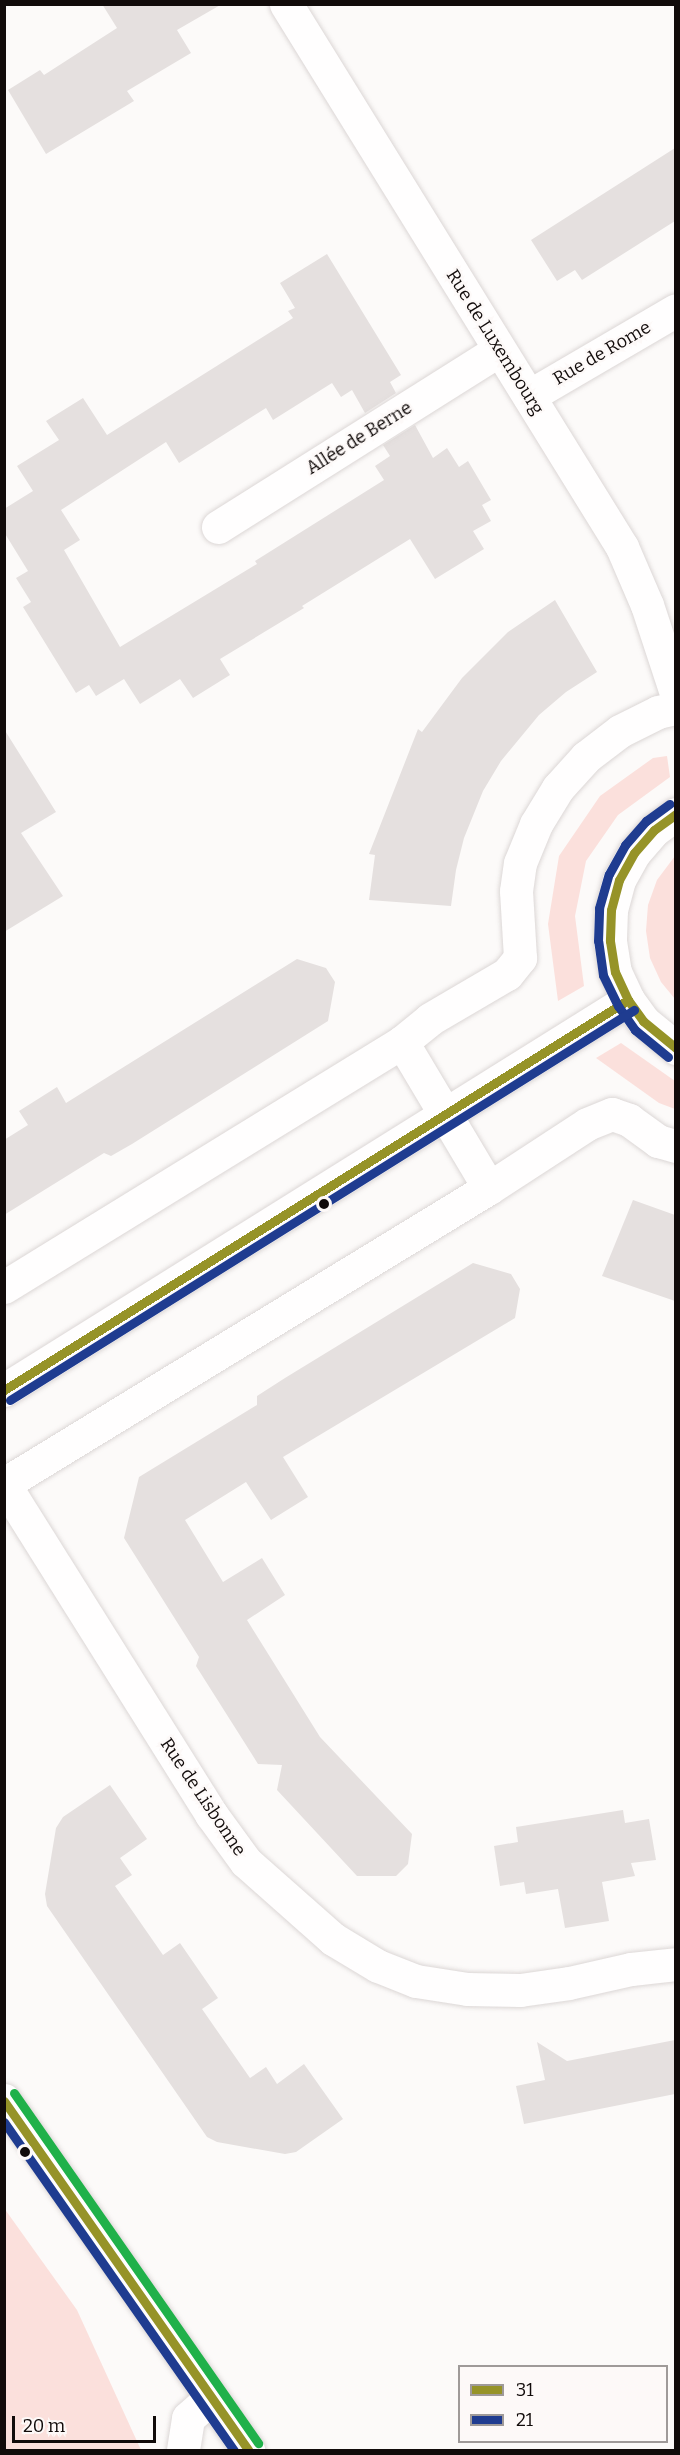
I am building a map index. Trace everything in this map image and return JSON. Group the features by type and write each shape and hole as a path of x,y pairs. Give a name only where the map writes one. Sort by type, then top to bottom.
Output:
{"street":[{"name":"Rue de Luxembourg","path":"286,4 622,547 647,605 675,693"},
{"name":"Rue de Rome","path":"529,396 675,310"},
{"name":"Allée de Berne","path":"218,527 499,350"},
{"path":"4,1287 402,1042 430,1019 507,974 520,958 516,891 520,863 536,824 558,788 586,757 620,731 658,712 675,708"},
{"path":"675,814 654,830 634,853 619,880 611,910 611,951 615,972 628,1000 643,1021 675,1048"},
{"path":"4,1390 628,1000"},
{"path":"402,1042 489,1188"},
{"path":"4,1484 489,1188 587,1124 612,1114 629,1120 658,1141 675,1146"},
{"name":"Rue de Lisbonne","path":"4,1484 211,1814 246,1862 333,1939 378,1966 416,1981 467,1989 520,1990 569,1983 631,1969 675,1964"},
{"path":"4,2100 248,2451"},
{"path":"183,2451 188,2418 211,2398"}],"shaded area":[{"path":"667,756 670,777 618,815 586,861 575,916 584,986 558,1001 548,924 559,856 600,796 653,758"},
{"path":"675,856 675,999 661,982 650,958 646,931 648,905 657,880"},
{"path":"621,1043 675,1081 675,1109 659,1103 596,1058"},
{"path":"4,2208 77,2310 141,2450 5,2450"}],"building":[{"path":"102,4 222,4 177,30 191,53 127,91 134,101 46,154 8,90 40,70 44,75 117,28"},
{"path":"675,148 675,221 582,280 575,270 557,281 531,240"},
{"path":"327,254 401,375 390,382 396,393 365,413 352,390 341,397 332,383 273,420 266,408 179,463 166,442 61,510 80,540 64,550 120,647 257,564 255,561 384,480 375,466 390,456 383,445 415,425 433,458 447,448 459,467 468,461 491,500 482,505 491,521 473,531 484,549 435,579 410,539 220,659 230,675 193,698 180,679 140,704 124,679 96,696 89,685 76,693 23,607 31,602 16,578 28,571 4,532 4,509 33,491 17,466 59,440 46,421 83,398 107,435 293,318 288,311 295,308 280,283"},
{"path":"555,600 597,672 566,692 539,715 501,761 483,791 464,838 456,870 451,906 369,900 375,855 369,854 418,729 422,732 462,678 508,632"},
{"path":"4,729 56,812 21,833 63,896 4,932"},
{"path":"297,959 326,968 335,982 328,1021 132,1144 111,1156 104,1153 4,1215 4,1140 28,1125 19,1111 57,1087 66,1103"},
{"path":"633,1200 675,1215 675,1301 602,1276"},
{"path":"473,1263 511,1274 520,1289 515,1318 283,1457 308,1497 271,1520 246,1482 185,1520 223,1582 262,1558 285,1595 247,1620 320,1737 412,1834 408,1864 396,1876 357,1876 277,1790 282,1765 258,1764 196,1666 199,1657 124,1538 139,1477 257,1405 257,1396 285,1378"},
{"path":"110,1785 147,1839 120,1858 132,1875 115,1886 163,1955 180,1943 218,1998 202,2009 250,2078 266,2067 277,2084 304,2064 343,2119 296,2152 285,2154 217,2142 207,2137 47,1906 45,1894 56,1828 63,1817"},
{"path":"623,1810 625,1823 649,1819 656,1860 631,1863 635,1876 602,1882 609,1921 565,1928 558,1889 526,1894 524,1882 500,1886 494,1846 518,1842 516,1827"},
{"path":"675,2040 675,2094 524,2124 516,2086 545,2080 537,2042 567,2061"}],"transit line":[{"name":"21","path":"668,1057 635,1030 618,1006 603,975 598,941 599,908 609,874 625,845 646,821 669,804"},
{"name":"31","path":"676,814 654,830 634,853 619,880 611,910 610,941 615,972 628,1000 643,1021 676,1048"},
{"name":"31","path":"4,1390 628,1000"},
{"name":"21","path":"10,1400 634,1010"},
{"path":"14,2093 258,2443"},
{"name":"31","path":"4,2101 248,2450"},
{"name":"21","path":"4,2122 234,2450"}]}
